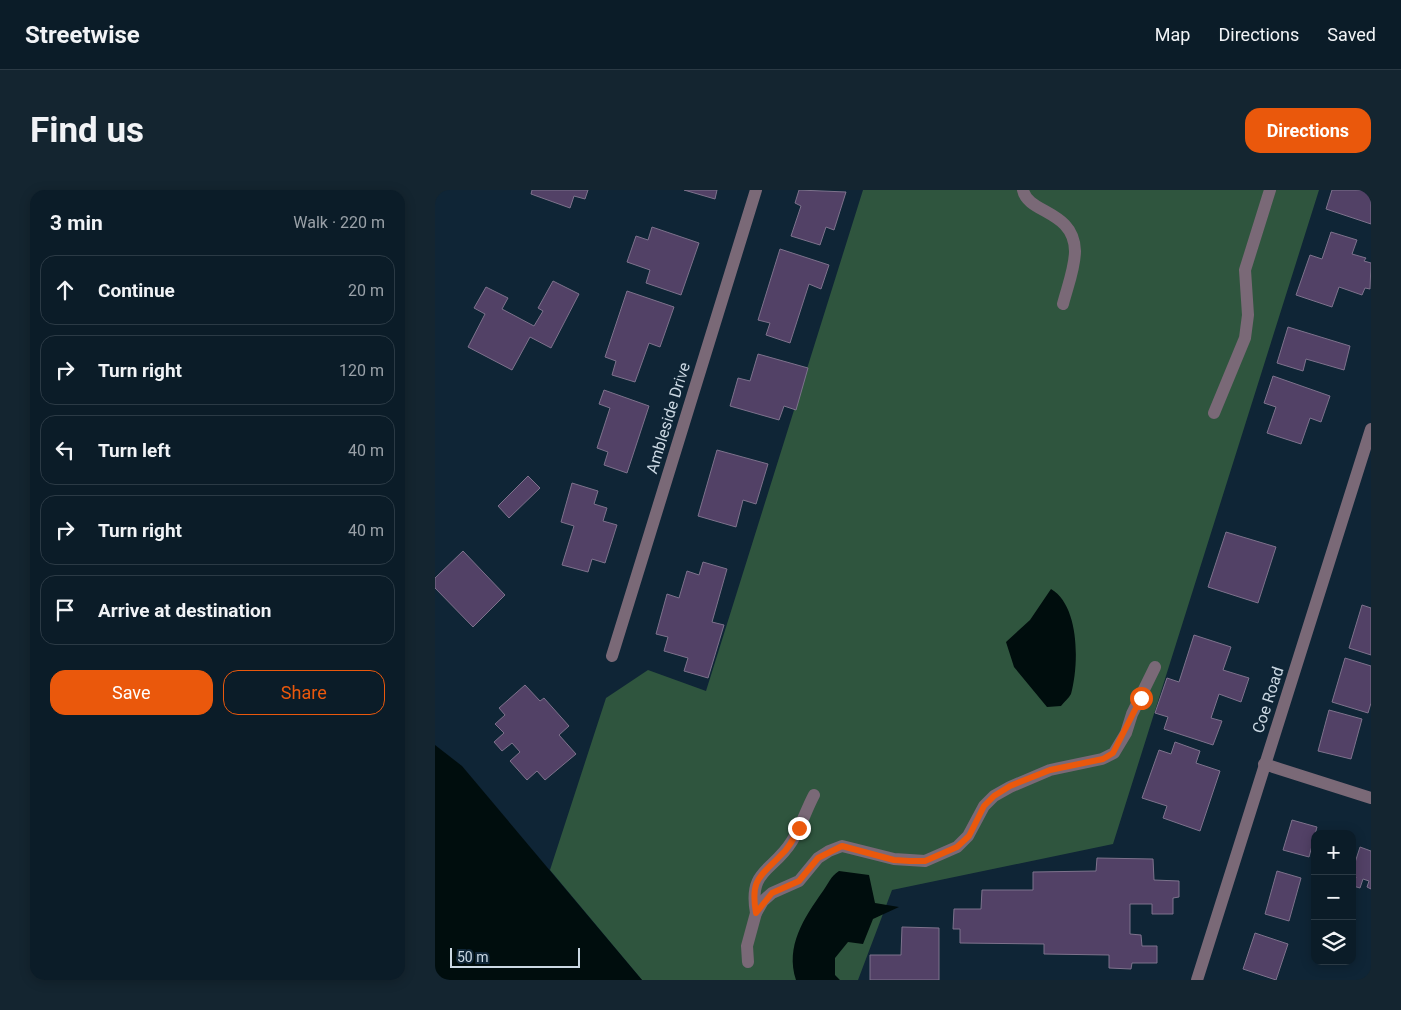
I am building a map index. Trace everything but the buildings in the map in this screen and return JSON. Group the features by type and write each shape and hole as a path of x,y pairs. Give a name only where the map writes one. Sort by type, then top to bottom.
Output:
{"street":[{"name":"Ambleside Drive","path":"612,656 756,190"},
{"path":"1023,190 1024,196 1036,206 1059,218 1072,234 1075,252 1063,304"},
{"path":"1215,413 1245,338 1248,315 1245,270 1270,190"},
{"name":"Coe Road","path":"1197,980 1371,429"},
{"path":"748,962 747,946 756,913 772,893 799,881 818,858 829,851 842,846 894,860 925,861 957,847 969,836 984,806 994,796 1010,786 1050,770 1103,759 1113,753 1125,733 1155,667"},
{"path":"1264,764 1371,798"},
{"path":"756,913 753,899 755,885 769,866 791,843 813,795"}],"green space":[{"path":"863,190 1319,190 1113,844 892,890 858,980 642,980 550,870 606,698 648,670 706,691"}],"shaded area":[{"path":"1051,589 1061,597 1067,608 1075,637 1076,653 1074,682 1070,696 1061,706 1047,707 1014,667 1006,642 1030,620"},
{"path":"435,745 462,766 642,980 435,980"},
{"path":"839,871 869,875 875,903 899,907 873,919 863,944 848,942 835,958 835,975 840,980 796,980 793,956 798,933 816,901"}],"route":[{"path":"799,828 791,843 769,866 755,885 753,899 756,913 763,901 772,893 799,881 818,858 842,846 894,860 910,861 925,861 957,847 969,836 984,806 994,796 1010,786 1050,770 1103,759 1113,753 1125,733 1132,714 1141,698"}]}
